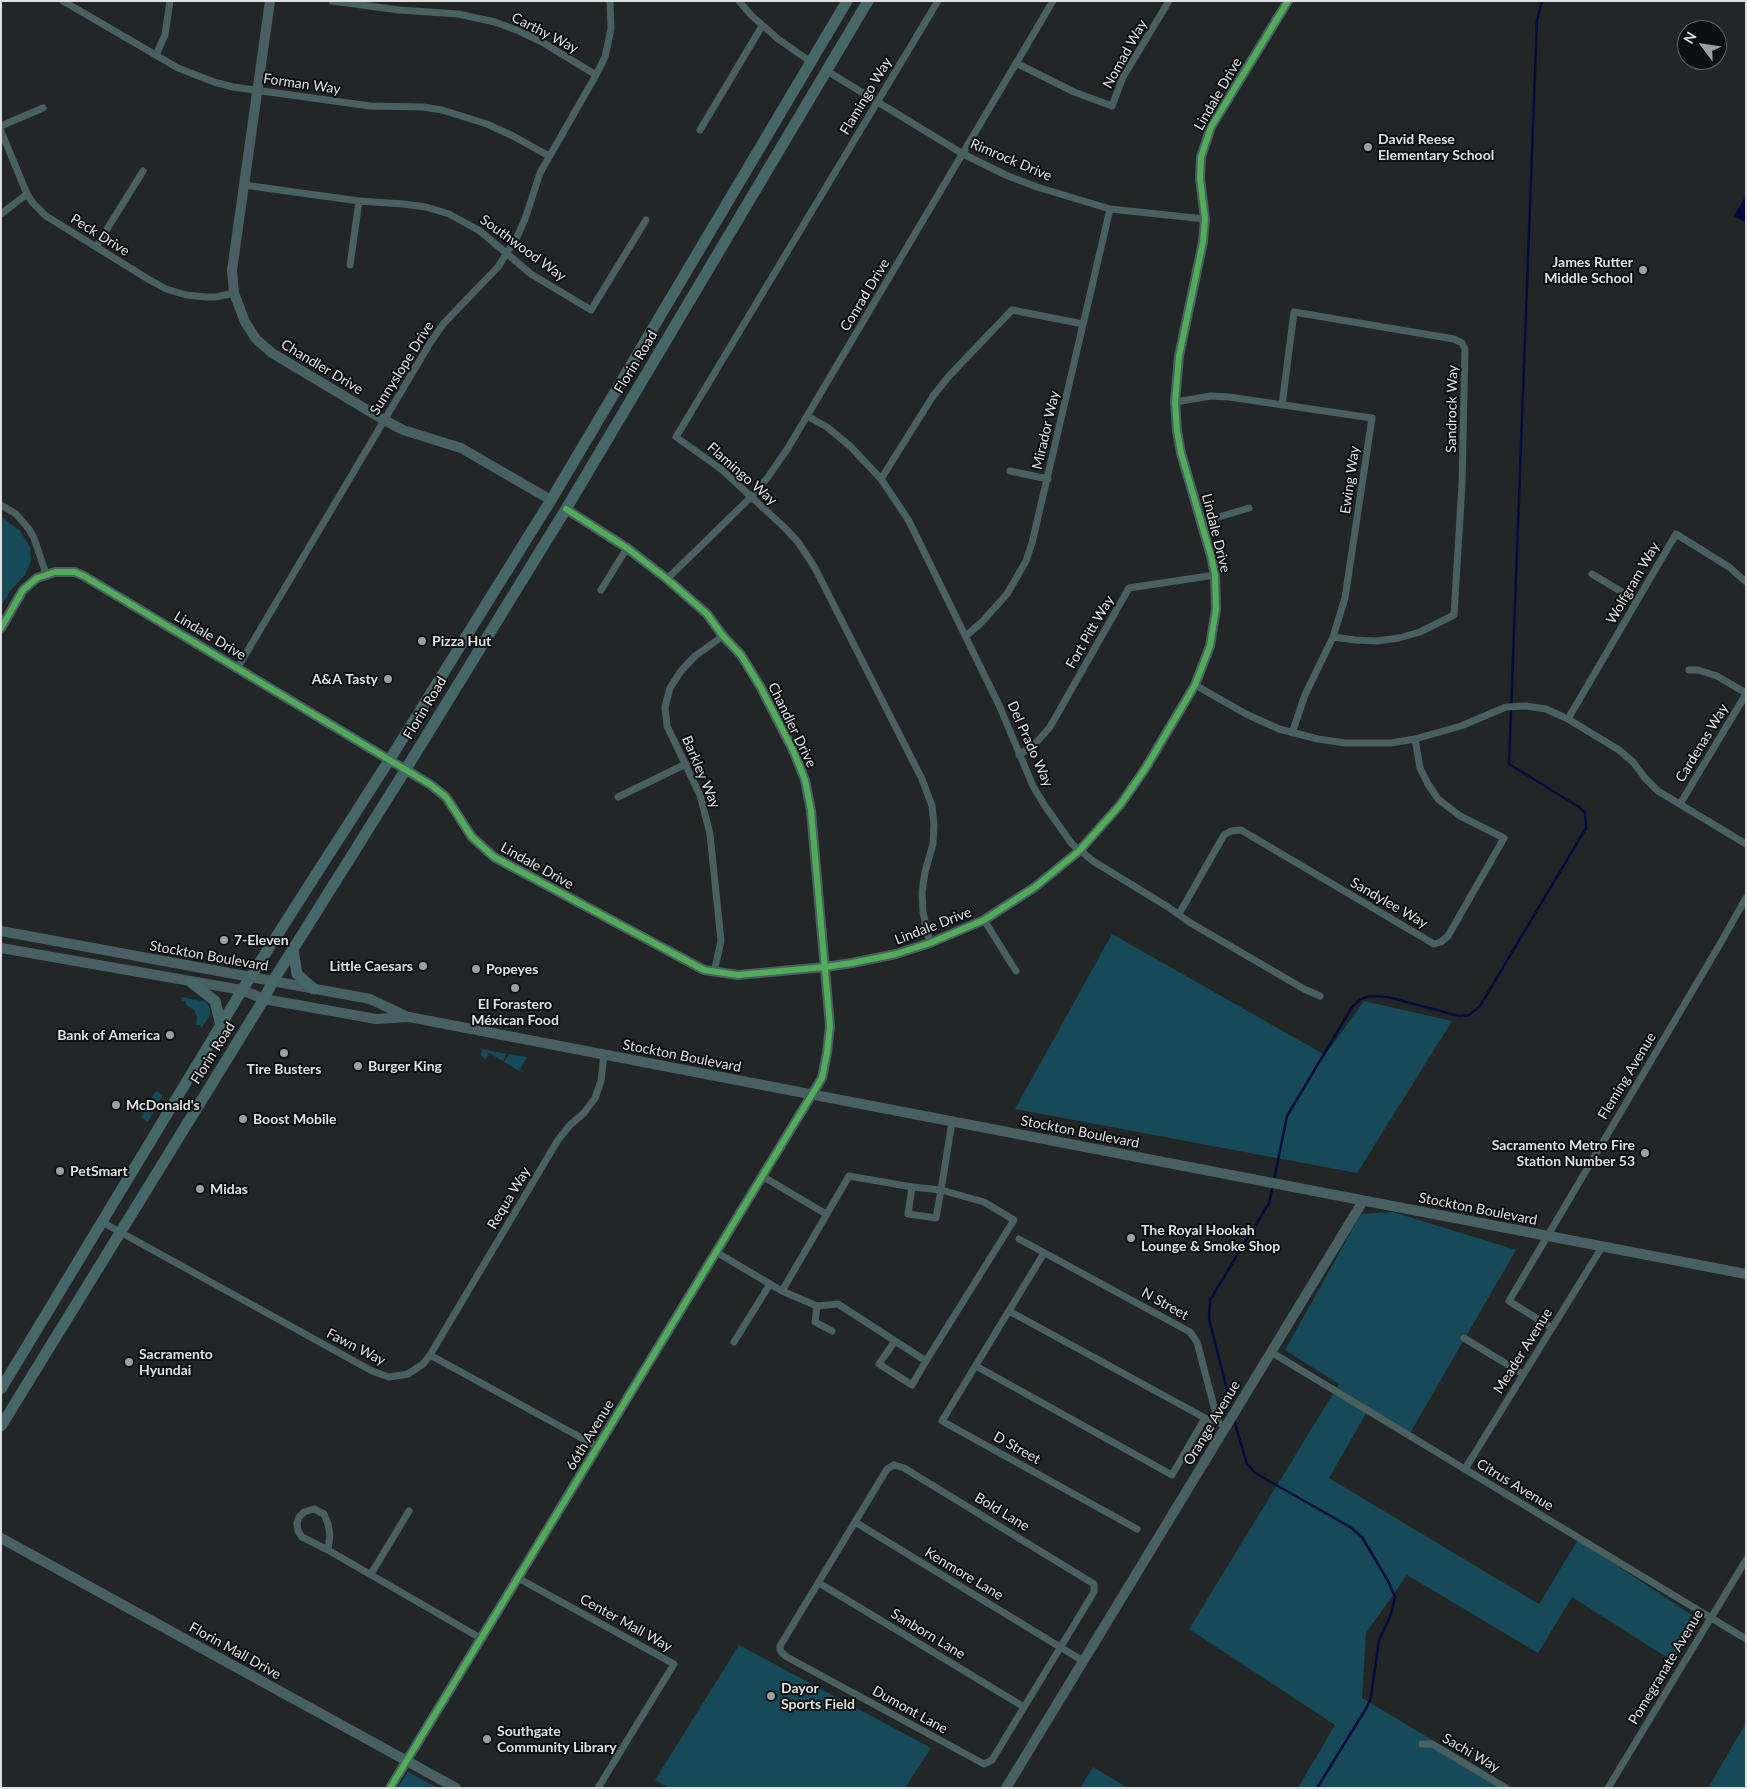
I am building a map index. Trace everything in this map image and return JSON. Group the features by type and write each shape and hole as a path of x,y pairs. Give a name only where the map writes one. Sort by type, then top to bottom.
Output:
{"main road":[{"name":"Florin Road","path":"1,1389 242,990 390,759 551,500 848,1"},
{"name":"Florin Road","path":"1,1426 264,999 272,981 406,769 566,509 868,1"},
{"path":"824,41 827,71"},
{"path":"811,62 813,93"},
{"path":"562,480 566,509"},
{"path":"551,500 553,529"},
{"path":"293,950 297,974 314,989"},
{"path":"191,982 215,1002 221,1026"}],"street":[{"name":"Forman Way","path":"62,1 195,76 214,82 256,90 370,106 423,107 442,110 487,124 549,156"},
{"path":"156,55 165,35 170,1"},
{"name":"Chandler Drive","path":"270,1 232,270 234,293 245,322 264,347 282,360 384,420 403,430 461,448 551,500"},
{"name":"Carthy Way","path":"332,1 399,10 458,14 495,22 542,42 596,75"},
{"name":"Sunnyslope Drive","path":"238,667 437,333 461,304 485,282 508,253 525,219 536,182 605,57 610,39 612,19 610,1"},
{"path":"739,1 762,26 811,62"},
{"name":"Flamingo Way","path":"930,943 922,902 923,882 934,834 933,816 926,788 810,559 798,542 721,469 676,437 938,1"},
{"name":"Conrad Drive","path":"667,578 751,497 768,477 788,448 1053,1"},
{"name":"Nomad Way","path":"1016,63 1074,92 1112,106 1123,77 1169,1"},
{"name":"Lindale Drive","path":"1,628 23,590 30,583 46,574 65,571 84,576 238,667 431,785 446,798 472,837 494,857 696,967 714,972 738,975 825,968 882,958 930,943 984,920 1035,887 1079,851 1120,806 1195,685 1210,646 1214,628 1216,600 1215,575 1202,522 1181,453 1175,402 1179,356 1202,248 1205,219 1200,167 1211,127 1288,1"},
{"path":"700,130 762,26"},
{"name":"Rimrock Drive","path":"827,71 963,154 1008,176 1037,187 1110,208 1205,219"},
{"path":"1,126 43,108"},
{"name":"Peck Drive","path":"1,131 27,194 46,216 157,284 171,290 186,295 206,297 234,293"},
{"path":"96,247 143,171"},
{"name":"Southwood Way","path":"244,185 359,201 426,207 449,214 480,231 531,274 592,310 646,220"},
{"path":"1,214 27,194"},
{"path":"350,264 359,201"},
{"name":"Mirador Way","path":"966,636 995,609 1017,578 1032,543 1110,208"},
{"path":"881,479 933,396 949,376 1012,310 1083,324"},
{"name":"Sandrock Way","path":"1282,405 1294,312 1454,339 1462,343 1465,349 1462,484 1454,615 1420,632 1399,638 1377,641 1334,637"},
{"name":"Ewing Way","path":"1175,402 1220,396 1372,418 1343,607 1334,637 1305,695 1292,732"},
{"name":"Del Prado Way","path":"807,416 827,427 850,446 881,479 909,520 1000,705 1033,786 1072,844 1079,851 1189,922 1320,996"},
{"path":"1010,471 1048,479"},
{"path":"1,505 16,514 29,529 46,574"},
{"path":"1202,522 1249,508"},
{"name":"Chandler Drive","path":"566,509 627,548 667,578 707,614 741,655 760,686 793,750 805,780 811,811 830,1026 822,1078 812,1095"},
{"name":"Wolfgram Way","path":"1568,719 1676,534 1729,567 1746,582"},
{"path":"601,590 627,548"},
{"path":"1592,574 1637,601"},
{"name":"Fort Pitt Way","path":"1019,755 1035,744 1050,727 1129,588 1215,575"},
{"name":"Barkley Way","path":"714,972 721,941 710,834 700,794 667,726 666,716 667,697 674,679 703,649 724,636"},
{"path":"1689,670 1698,670 1717,676 1746,694"},
{"path":"1195,685 1254,718 1292,732 1318,739 1354,743 1415,739 1461,726 1501,709 1526,706 1546,709 1568,719 1619,750 1633,762 1651,785 1746,844"},
{"name":"Cardenas Way","path":"1680,804 1746,694"},
{"name":"Sandylee Way","path":"1178,914 1224,835 1241,830 1434,944 1441,942 1448,936 1504,838 1460,816 1438,799 1423,776 1415,739"},
{"path":"618,797 686,764"},
{"name":"Fleming Avenue","path":"1552,1328 1510,1301 1746,898"},
{"path":"984,920 1016,971"},
{"name":"Stockton Boulevard","path":"1,932 370,999 409,1017 1746,1274"},
{"name":"Stockton Boulevard","path":"1,948 242,990 264,999 376,1019 409,1017"},
{"name":"Requa Way","path":"430,1355 558,1140 570,1125 584,1113 594,1098 601,1081 604,1054"},
{"name":"66th Avenue","path":"390,1788 812,1095"},
{"path":"912,1187 908,1214 936,1218 952,1122"},
{"path":"762,1176 826,1214"},
{"path":"782,1291 849,1176 941,1190 984,1202 1014,1220 912,1385 880,1364 895,1341"},
{"name":"Orange Avenue","path":"1006,1788 1224,1423 1242,1400 1363,1201"},
{"name":"Fawn Way","path":"102,1222 380,1375 399,1377 408,1374 423,1364 430,1355"},
{"name":"N Street","path":"1020,1239 1190,1332 1196,1342 1224,1423"},
{"name":"Meader Avenue","path":"1464,1469 1602,1247"},
{"path":"716,1252 782,1291 817,1306 838,1304 926,1361"},
{"path":"1044,1253 976,1366 1172,1475 1205,1418"},
{"path":"734,1342 770,1284"},
{"path":"817,1306 815,1322 832,1332"},
{"path":"1009,1311 1205,1418 1224,1423"},
{"path":"1464,1338 1523,1374"},
{"name":"Citrus Avenue","path":"1271,1352 1746,1639"},
{"path":"430,1355 598,1447"},
{"name":"D Street","path":"976,1366 942,1421 1137,1528"},
{"name":"Bold Lane","path":"855,1522 887,1469 891,1466 899,1465 921,1478 1094,1584 1094,1592 1061,1647"},
{"path":"328,1550 330,1535 324,1514 314,1509 304,1512 299,1517 297,1523 298,1532 302,1537 371,1574 482,1639"},
{"path":"371,1574 409,1511"},
{"name":"Dumont Lane","path":"855,1522 780,1646 782,1654 980,1764 984,1764 992,1760 1061,1647"},
{"name":"Kenmore Lane","path":"855,1522 1061,1647"},
{"name":"Florin Mall Drive","path":"1,1538 456,1788"},
{"name":"Pomegranate Avenue","path":"1608,1788 1746,1560"},
{"name":"Center Mall Way","path":"518,1578 674,1664 598,1788"},
{"name":"Sanborn Lane","path":"818,1583 1024,1707"},
{"path":"1061,1647 1084,1660"},
{"name":"Sachi Way","path":"1422,1744 1432,1744 1506,1788"}],"shaded area":[{"path":"1746,195 1746,223 1734,216"},
{"path":"1,516 20,531 30,547 31,561 25,575 11,590 1,606"},
{"path":"1112,934 1325,1055 1364,1001 1452,1021 1357,1173 1015,1109"},
{"path":"182,997 206,1002 210,1008 210,1015 201,1029 200,1025 196,1025 197,1016 194,1010 187,1006 185,1001 181,999"},
{"path":"482,1049 507,1054 503,1061 489,1053 485,1060 481,1055"},
{"path":"509,1054 527,1057 519,1071 504,1062"},
{"path":"156,1091 163,1095 148,1122 141,1117"},
{"path":"1393,1212 1516,1250 1410,1433 1368,1410 1329,1478 1539,1604 1578,1540 1698,1619 1674,1662 1572,1597 1538,1653 1407,1575 1366,1633 1362,1698 1503,1782 1500,1788 1298,1788 1335,1725 1189,1629 1339,1384 1285,1350 1361,1214"},
{"name":"Dayor Sports Field","path":"739,1645 931,1748 905,1788 669,1788 655,1780"},
{"path":"1746,1723 1746,1788 1708,1788"},
{"path":"1093,1767 1128,1788 1080,1788"},
{"path":"408,1772 438,1788 397,1788"}],"waterway":[{"path":"1274,1180 1287,1116 1352,1007 1361,999 1370,996 1388,997 1459,1016 1469,1015 1480,1006 1586,828 1585,813 1579,807 1509,764 1537,20 1542,1"},
{"path":"1232,1410 1209,1319 1210,1300 1269,1203 1273,1185"},
{"path":"1234,1420 1247,1464 1255,1473 1350,1527 1362,1537 1388,1581 1395,1597 1391,1614 1379,1640 1371,1697 1367,1707 1317,1788"}],"cycle path":[{"path":"1,628 23,590 37,578 55,572 75,572 84,576 431,785 446,797 472,837 494,857 704,970 738,975 852,963 896,954 930,943 984,920 1035,887 1079,851 1120,805 1145,769 1195,685 1210,646 1216,609 1215,575 1181,453 1175,402 1179,356 1203,242 1205,219 1200,178 1201,157 1211,127 1288,1"},
{"path":"390,1788 822,1078 827,1053 830,1026 811,811 805,780 793,750 760,686 741,655 723,636 707,614 667,579 627,548 566,509"}],"place":[{"name":"David Reese Elementary School","path":"1368,147"},
{"name":"James Rutter Middle School","path":"1643,270"},
{"name":"Pizza Hut","path":"422,641"},
{"name":"A&A Tasty","path":"388,679"},
{"name":"7-Eleven","path":"224,940"},
{"name":"Little Caesars","path":"423,966"},
{"name":"Popeyes","path":"476,969"},
{"name":"El Forastero Méxican Food","path":"515,988"},
{"name":"Bank of America","path":"170,1035"},
{"name":"Tire Busters","path":"284,1053"},
{"name":"Burger King","path":"358,1066"},
{"name":"McDonald's","path":"116,1105"},
{"name":"Boost Mobile","path":"243,1119"},
{"name":"Sacramento Metro Fire Station Number 53","path":"1645,1153"},
{"name":"PetSmart","path":"60,1171"},
{"name":"Midas","path":"200,1189"},
{"name":"The Royal Hookah Lounge & Smoke Shop","path":"1131,1238"},
{"name":"Sacramento Hyundai","path":"129,1362"},
{"name":"Dayor Sports Field","path":"771,1696"},
{"name":"Southgate Community Library","path":"487,1739"}]}
